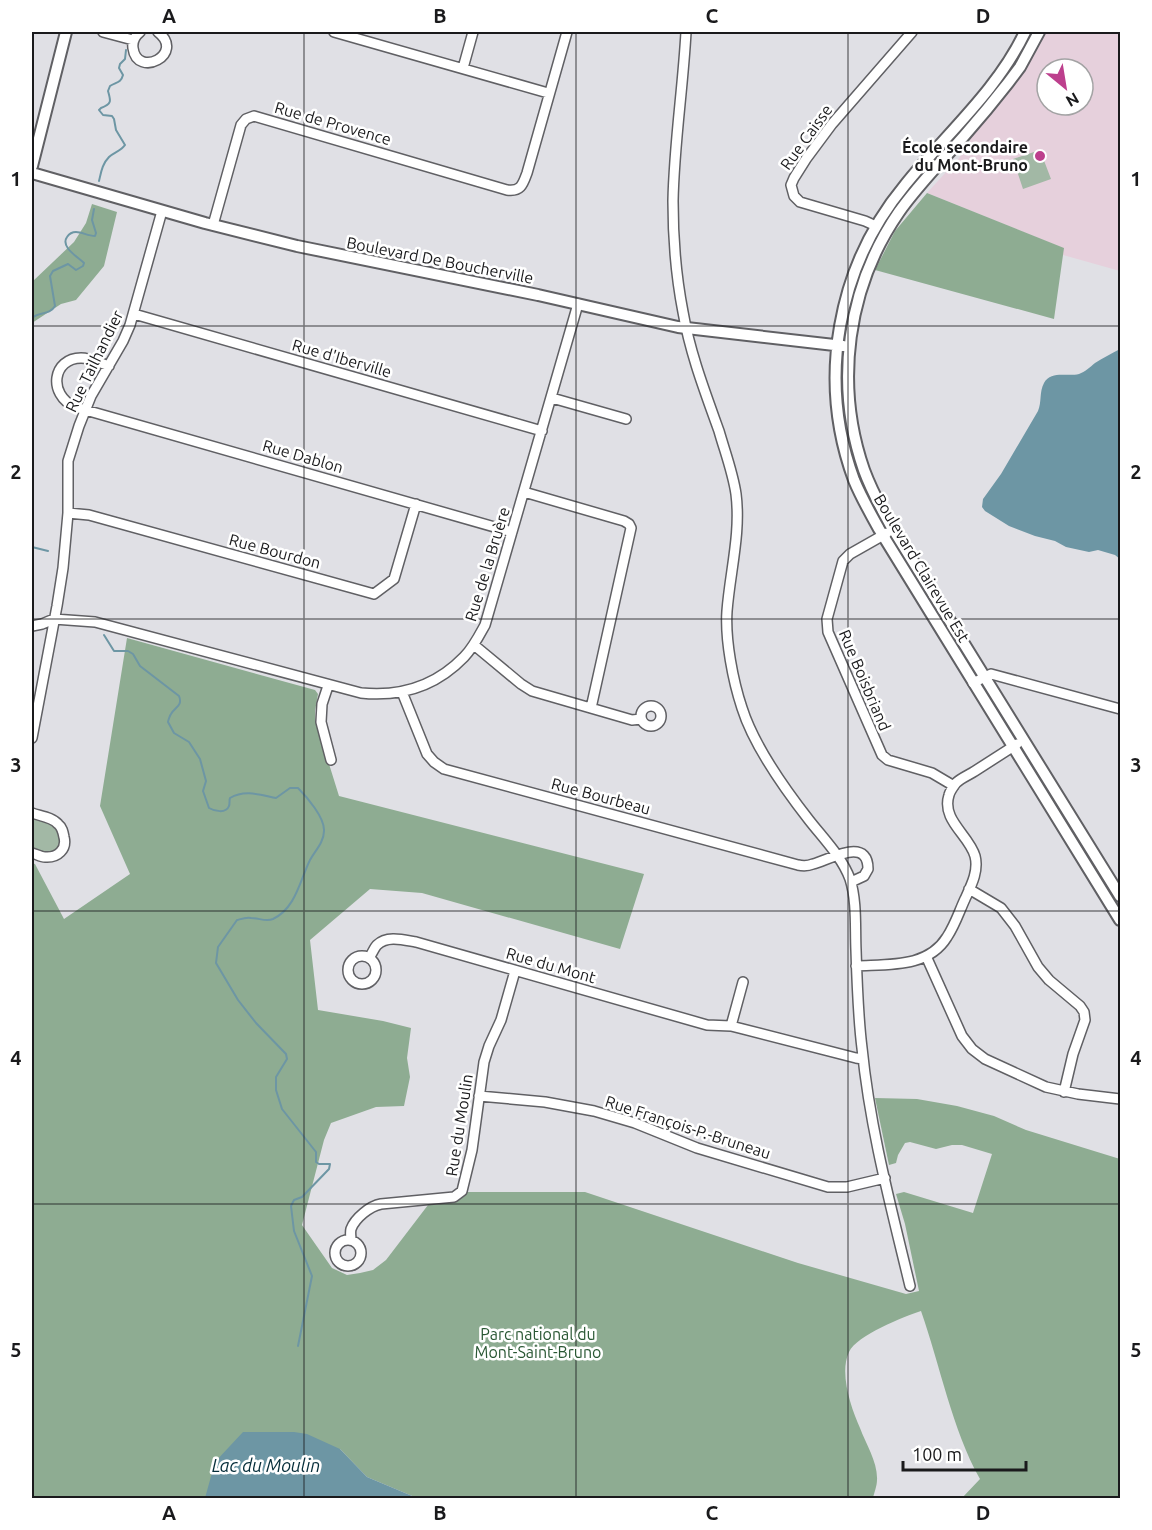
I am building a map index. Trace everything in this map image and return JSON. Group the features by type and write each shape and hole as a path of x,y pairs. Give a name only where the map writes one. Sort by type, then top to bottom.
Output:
{"street":[{"path":"32,166 66,32"},
{"path":"103,32 133,40"},
{"path":"140,32 133,40 133,51 140,60 145,62 156,61 164,54 166,43 158,32"},
{"path":"334,32 369,36 463,68 548,93 567,32"},
{"path":"463,68 473,32"},
{"path":"686,32 673,218 676,264 683,313 699,373 730,468 737,499 736,539 727,625 731,658 741,706 752,734 782,783 845,868 851,882 863,1059 868,1096 910,1286"},
{"name":"Rue Caisse","path":"876,226 800,202 793,194 792,183 827,130 912,32"},
{"name":"Boulevard Clairevue Est","path":"1025,32 998,77 904,185 876,226 860,257 842,315 837,345 836,399 845,449 859,492 882,535 1012,747 1119,915"},
{"name":"Boulevard Clairevue Est","path":"1039,32 1020,67 1008,83 917,189 889,227 871,262 854,315 849,346 849,398 859,451 873,492 893,530 1120,896"},
{"name":"Rue de Provence","path":"213,225 241,125 246,119 259,117 512,191 519,189 524,182 548,93"},
{"name":"Boulevard De Boucherville","path":"32,173 213,225 338,255 678,327 849,346"},
{"name":"Rue Tailhandier","path":"32,734 63,568 68,513 68,461 91,396 123,341 134,314 162,211"},
{"name":"Rue de la Bruère","path":"54,619 95,622 361,693 375,695 402,692 427,684 441,676 465,656 485,625 578,304"},
{"name":"Rue d'Iberville","path":"134,314 542,431"},
{"name":"Rue Dablon","path":"109,366 89,359 79,358 69,362 60,371 57,384 61,397 69,404 86,410 512,532"},
{"path":"552,398 626,419"},
{"path":"524,492 622,520 630,525 630,535 591,708"},
{"name":"Rue Bourdon","path":"68,513 89,515 374,594 394,579 416,504"},
{"name":"Rue Boisbriand","path":"893,530 850,554 843,561 827,619 828,632 880,753 888,760 937,775 954,786"},
{"path":"32,626 54,619"},
{"path":"474,645 532,691 632,720 641,719"},
{"path":"974,683 991,674 1120,709"},
{"path":"328,686 322,704 321,722 330,760"},
{"name":"Rue Bourbeau","path":"402,692 427,753 444,769 794,864 810,865 836,855"},
{"path":"856,966 913,961 936,950 946,939 976,871 976,859 949,811 948,797 958,782 1023,740"},
{"path":"32,813 51,819 58,824 63,831 65,842 61,852 55,855 44,858 32,853"},
{"path":"836,855 858,852 868,863 865,875 851,882"},
{"path":"969,889 1001,908 1015,926 1038,967 1084,1012 1084,1023 1073,1054 1064,1092"},
{"name":"Rue du Mont","path":"369,957 377,945 389,939 427,945 707,1025 731,1026 863,1059"},
{"path":"926,956 962,1036 972,1049 990,1062 1046,1087 1064,1092 1120,1099"},
{"name":"Rue du Moulin","path":"351,1240 351,1229 363,1213 374,1205 454,1197 462,1191 473,1144 486,1055 501,1020 515,971"},
{"path":"731,1026 743,982"},
{"name":"Rue François-P.-Bruneau","path":"479,1095 545,1102 594,1111 635,1123 697,1148 828,1187 842,1188 885,1178"}],"shaded area":[{"name":"École secondaire du Mont-Bruno","path":"1046,32 1120,32 1120,271 1063,255 1063,248 927,193 947,171 950,171 970,139 1017,82"}],"green space":[{"path":"1040,150 1051,179 1023,189 1013,159"},
{"path":"927,193 1064,248 1054,319 875,270 895,231"},
{"path":"92,204 117,212 104,266 76,300 61,304 32,323 32,282 74,242 86,223"},
{"name":"Parc national du Mont-Saint-Bruno","path":"127,638 315,690 318,694 315,719 339,796 644,874 620,949 422,893 370,889 310,940 318,1010 411,1028 407,1058 410,1077 404,1106 376,1107 331,1123 324,1140 302,1225 332,1268 347,1275 373,1270 386,1260 428,1205 453,1201 466,1192 585,1192 798,1263 906,1294 919,1291 905,1224 896,1194 904,1192 973,1213 992,1154 962,1145 936,1149 910,1142 905,1143 896,1163 889,1165 875,1098 917,1099 994,1116 1026,1130 1120,1159 1120,1498 962,1498 980,1479 954,1418 921,1311 881,1327 861,1339 849,1352 846,1360 845,1370 850,1401 876,1467 877,1482 873,1498 417,1498 367,1477 340,1449 205,1498 32,1498 32,863 35,864 64,919 130,874 100,806"},
{"path":"32,813 63,831 61,852 32,853"}],"water":[{"path":"1120,349 1120,559 1115,555 1098,550 1089,552 1066,547 1055,541 1035,536 1009,526 985,511 982,507 983,499 1001,474 1038,411 1042,386 1047,379 1055,375 1081,373"},
{"name":"Lac du Moulin","path":"243,1432 307,1434 340,1449 367,1477 417,1498 205,1498 215,1462"}],"waterway":[{"path":"99,181 107,160 125,145 116,130 112,116 103,115 99,110 110,102 108,91 110,86 122,78 123,75 119,68 125,59 126,50"},
{"path":"32,318 50,311 55,306 50,276 53,271 68,264 76,270 83,266 84,263 74,255 65,241 75,232 95,236 92,220 94,209"},
{"path":"32,547 48,551"},
{"path":"104,635 114,651 128,651 133,654 140,666 179,696 179,704 168,722 174,733 189,742 200,759 206,781 203,791 209,808 223,811 229,806 230,798 236,795 253,794 276,798 290,788 298,788 315,808 324,826 321,843 310,860 287,908 270,920 247,918 237,920 218,947 216,963 238,1000 256,1023 286,1054 287,1059 276,1077 276,1090 282,1109 316,1152 316,1162 330,1164 329,1169 302,1197 294,1200 291,1206 294,1231 312,1276 298,1346"}],"place":[{"name":"École secondaire du Mont-Bruno","path":"1040,156"}]}
